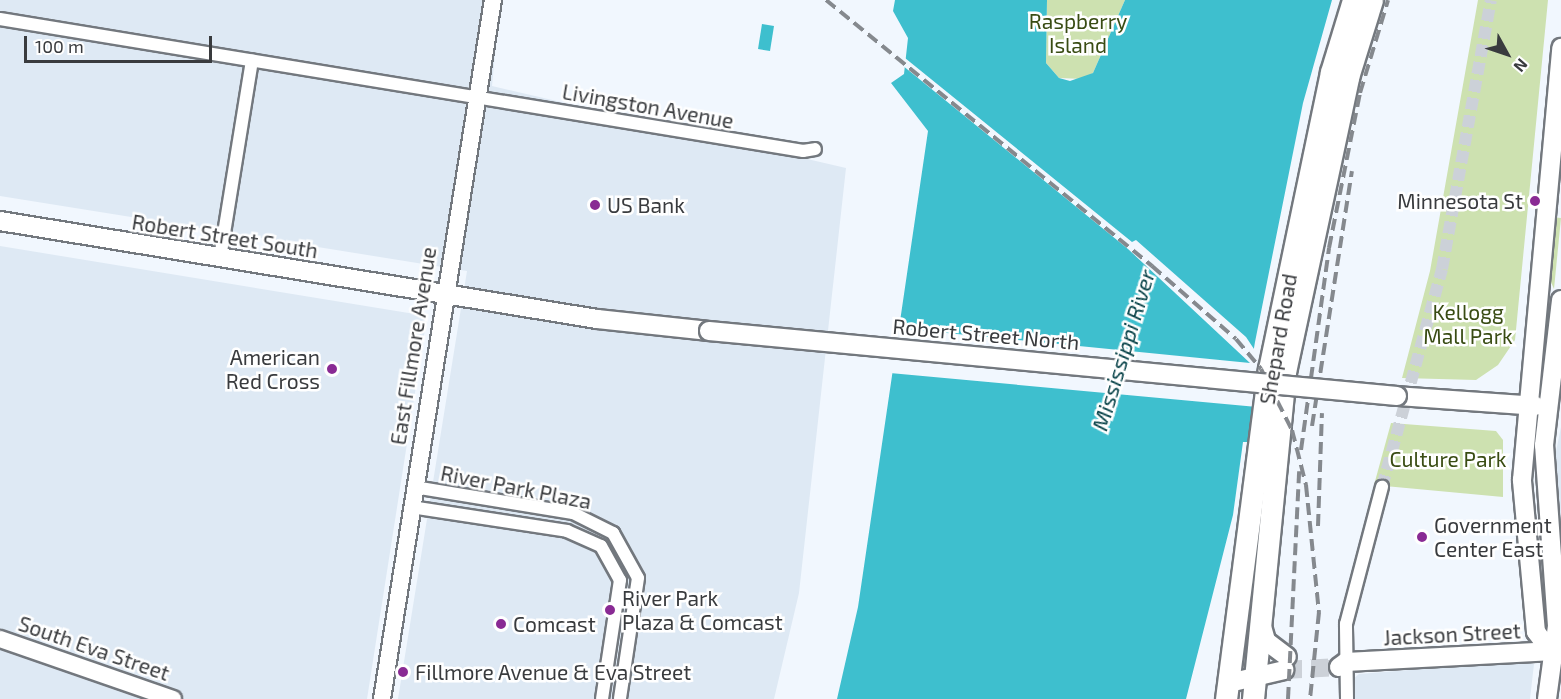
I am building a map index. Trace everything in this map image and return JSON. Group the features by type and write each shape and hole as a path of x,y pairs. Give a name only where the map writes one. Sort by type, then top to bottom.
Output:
{"highway":[{"name":"Shepard Road","path":"1228,691 1269,369 1331,72 1353,0"},
{"name":"Shepard Road","path":"1253,699 1285,372 1348,77 1372,0"}],"main road":[{"path":"1556,651 1536,632 1522,480 1526,406 1554,193 1561,48"},
{"name":"Robert Street South","path":"0,221 444,295"},
{"name":"Robert Street North","path":"444,295 624,322 1397,396 1555,408"},
{"path":"1547,699 1556,651 1557,626 1543,487 1555,408 1561,300"},
{"path":"1228,691 1285,664 1266,641 1260,619"},
{"name":"Jackson Street","path":"1341,662 1556,651"}],"street":[{"name":"East Fillmore Avenue","path":"382,699 474,97 493,0"},
{"name":"Livingston Avenue","path":"0,19 803,152 814,149"},
{"path":"220,258 252,61"},
{"name":"River Park Plaza","path":"414,487 573,513 613,533 638,578 620,699"},
{"path":"1347,699 1341,662 1346,624 1382,487"},
{"name":"River Park Plaza","path":"411,507 567,531 601,546 620,580 602,699"},
{"name":"South Eva Street","path":"0,639 173,699"}],"shaded area":[{"path":"0,0 500,0 492,86 846,168 799,593 774,699 398,699 467,271 0,196"},
{"path":"0,246 427,316 367,699 0,699"},
{"path":"1561,427 1561,574 1551,476"},
{"path":"1522,661 1534,664 1530,699 1352,699 1352,680 1359,674"}],"green space":[{"name":"Raspberry Island","path":"1047,0 1125,0 1093,73 1083,79 1059,78 1046,63"},
{"name":"Kellogg Mall Park","path":"1478,0 1548,0 1515,340 1498,365 1476,380 1402,378 1430,271"},
{"path":"1551,217 1561,218 1554,289 1546,271"},
{"name":"Culture Park","path":"1391,423 1496,431 1503,440 1503,497 1374,485"}],"water":[{"name":"Mississippi River","path":"895,0 1047,0 1046,63 1059,78 1070,81 1093,73 1125,0 1332,0 1303,103 1255,342 1246,396 1256,397 1249,442 1243,442 1233,515 1186,699 837,699 858,607 928,131 891,83 904,74 908,38 893,11"},
{"path":"762,24 774,26 770,51 758,49"}],"pier":[{"path":"905,58 1132,242 1136,240 1246,337 1256,352 1249,393 1256,394 1257,407 890,373 896,328 1250,363 1128,249 902,65"}],"tunnel":[{"path":"1382,487 1442,269 1491,0"},
{"path":"1284,670 1339,667"}],"railway":[{"path":"826,0 1152,266 1236,339 1261,369 1292,430 1306,485 1319,612 1310,699"},
{"path":"1301,450 1329,248 1360,93 1388,0"},
{"path":"1312,426 1352,171"},
{"path":"1318,526 1322,413"},
{"path":"1288,699 1299,471"}],"place":[{"name":"Minnesota St","path":"1535,201"},
{"name":"US Bank","path":"595,205"},
{"name":"American Red Cross","path":"332,369"},
{"name":"Government Center East","path":"1422,537"},
{"name":"River Park Plaza & Comcast","path":"610,610"},
{"name":"Comcast","path":"501,624"},
{"name":"Fillmore Avenue & Eva Street","path":"403,672"}]}
